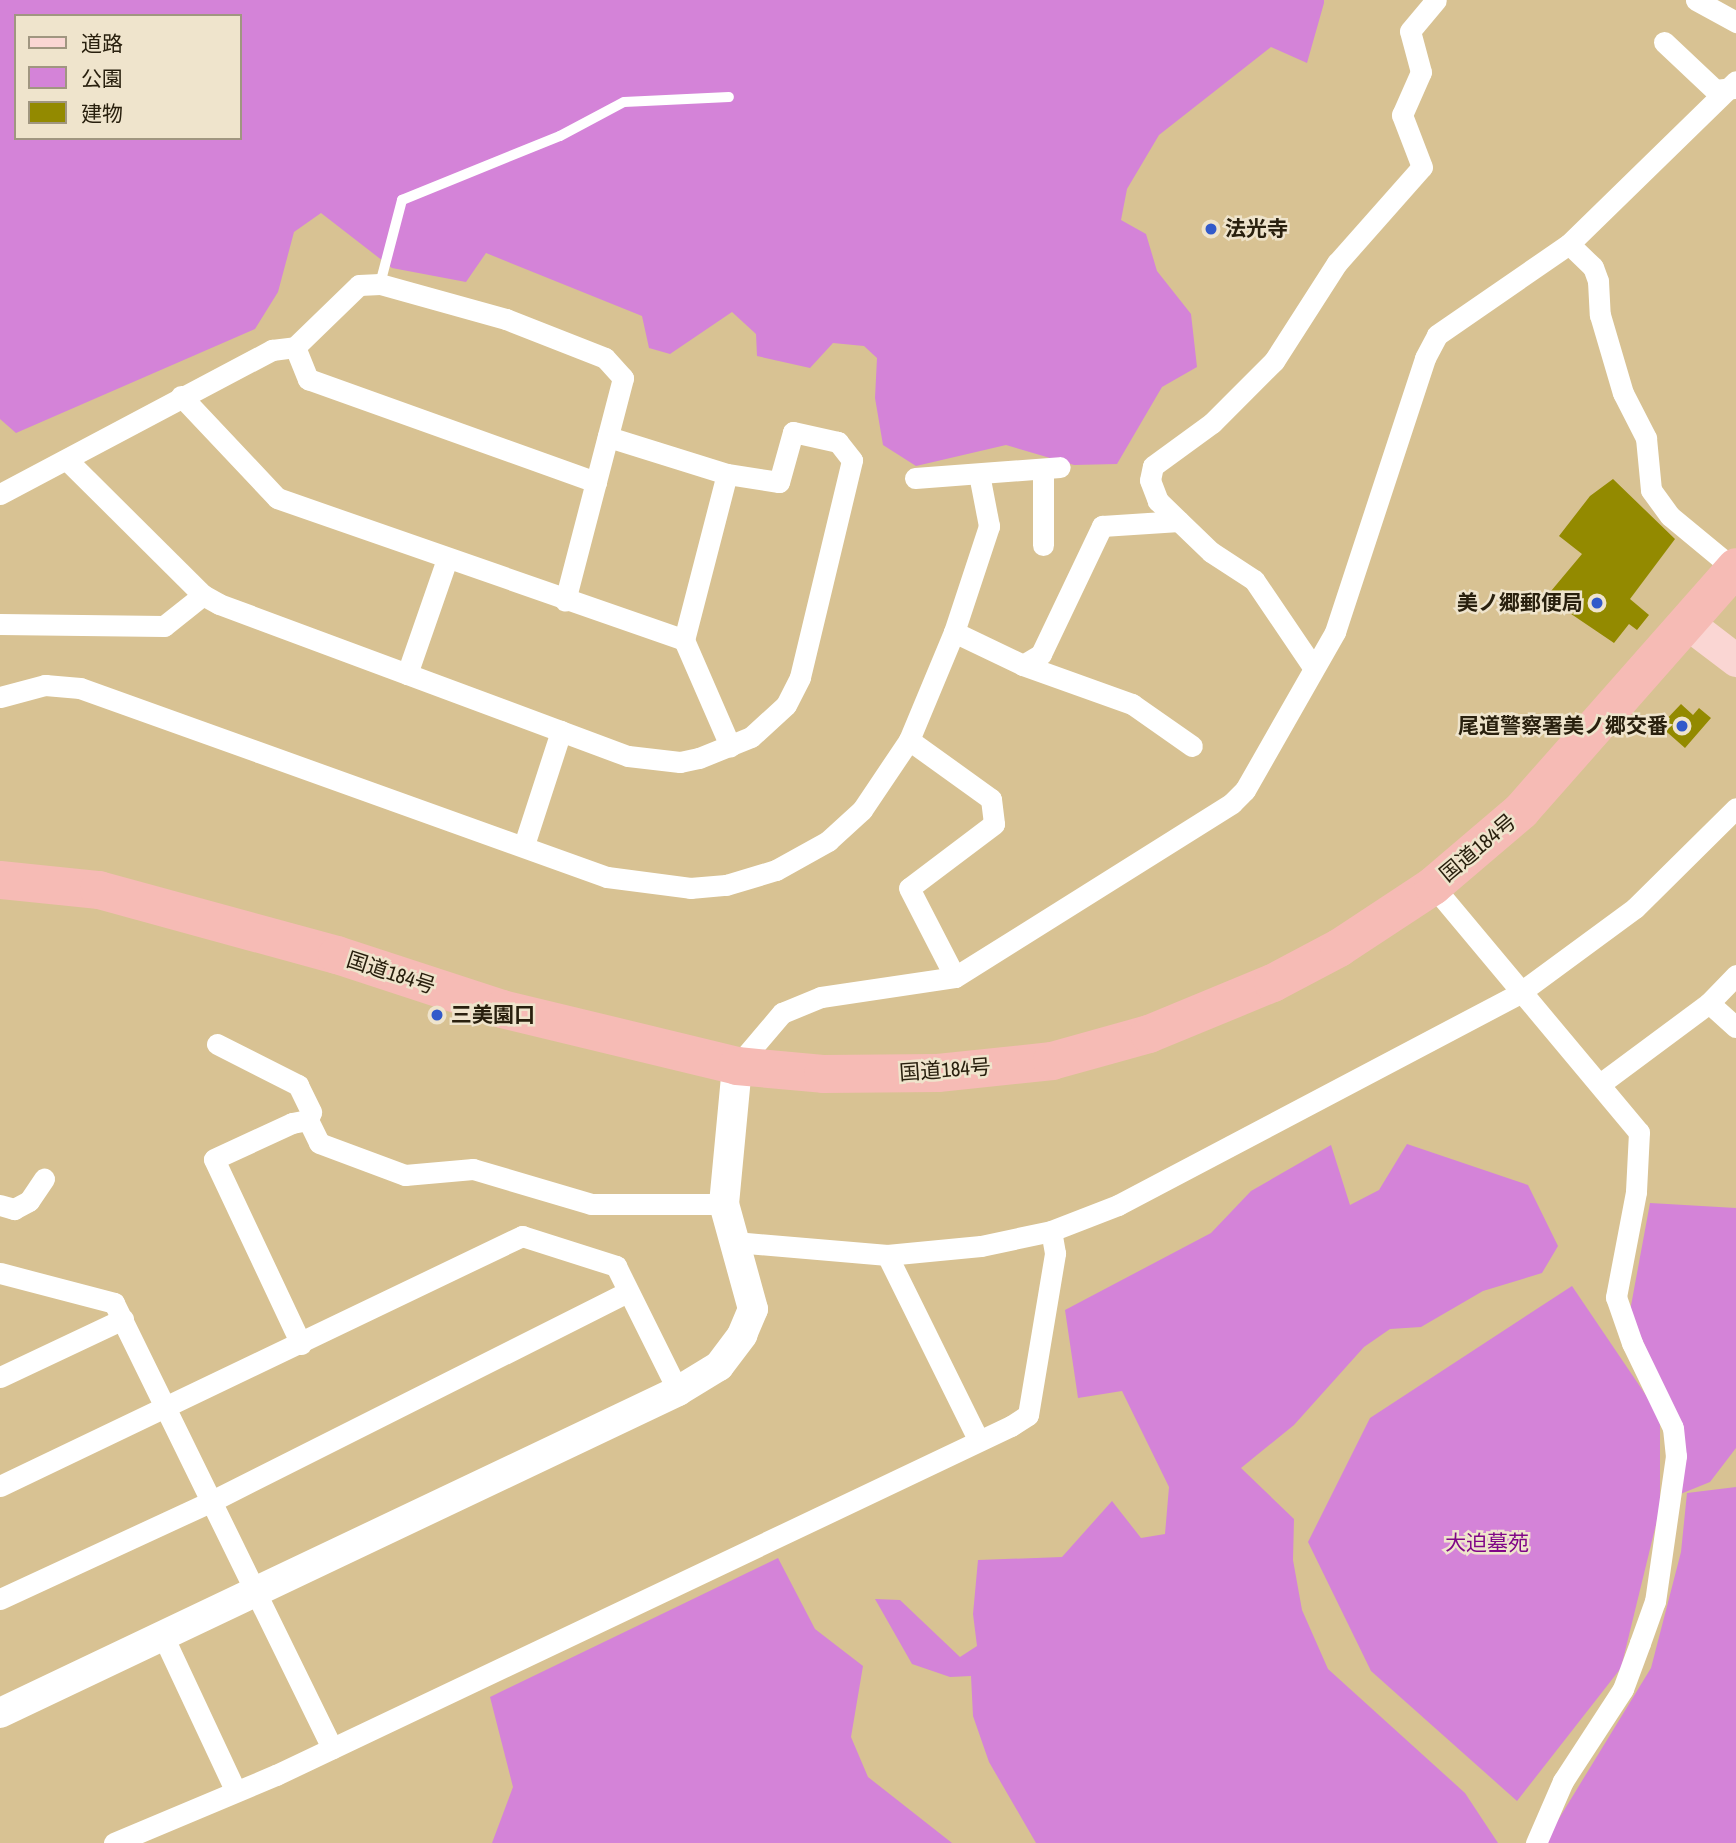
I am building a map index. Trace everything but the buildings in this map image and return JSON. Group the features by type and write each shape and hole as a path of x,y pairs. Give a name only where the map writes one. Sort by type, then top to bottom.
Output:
{"highway":[{"name":"国道184号","path":"0,880 99,890 337,956 502,1009 737,1066 822,1074 938,1073 1052,1061 1149,1034 1273,983 1339,948 1433,886 1521,811 1690,625 1735,568"}],"main road":[{"path":"1690,625 1736,660"}],"street":[{"path":"1313,667 1254,580 1158,501 1150,480 1153,467 1212,423 1274,362 1336,264 1422,167 1402,115 1421,72 1410,31 1436,0"},
{"path":"1696,0 1736,22"},
{"path":"1664,42 1716,90 1732,86"},
{"path":"0,1713 256,1594 678,1391 719,1366 743,1335 753,1309 724,1204 737,1066 782,1013 821,997 955,976 1083,891 1232,803 1245,790 1335,632 1425,358 1437,335 1569,244 1732,86"},
{"path":"1569,244 1593,267 1598,281 1600,315 1623,393 1646,438 1651,490 1670,516 1735,568"},
{"path":"0,494 69,462 181,396 272,350 295,347 359,285 380,284 506,319 605,358 623,378 565,601"},
{"path":"295,347 308,379 596,482"},
{"path":"181,396 277,498 565,601 684,640"},
{"path":"69,462 203,595 628,756 680,762 730,746 764,727 786,705 800,677 852,460 838,442 793,432 779,482 727,474 608,437"},
{"path":"915,478 1052,468 1043,545"},
{"path":"727,474 684,640 730,746"},
{"path":"0,697 45,685 80,688 524,845 607,877 690,888 726,885 776,870 828,841 862,810 909,740 954,632 989,526 979,474"},
{"path":"1023,665 1041,654 1102,526 1179,521"},
{"path":"407,674 447,559"},
{"path":"0,624 164,626 203,595"},
{"path":"954,632 1023,665 1132,704 1192,746"},
{"path":"524,845 561,731"},
{"path":"909,740 992,799 994,824 909,888 955,976"},
{"path":"735,1242 887,1255 981,1246 1051,1231 1118,1205 1518,994 1635,908 1736,808"},
{"path":"1433,886 1518,994 1600,1084 1639,1132 1636,1192 1616,1297 1632,1343 1673,1428 1676,1457 1655,1601 1623,1689 1563,1781 1536,1843"},
{"path":"1600,1084 1709,1003 1736,975"},
{"path":"1709,1003 1736,1027"},
{"path":"217,1044 298,1085 311,1112 308,1120 319,1143 405,1175 473,1168 591,1204 724,1204"},
{"path":"301,1344 214,1159 308,1120"},
{"path":"0,1205 14,1209 29,1201 44,1179"},
{"path":"114,1843 331,1748 1028,1415 1055,1253 1051,1231"},
{"path":"0,1486 167,1410 522,1236 616,1266 678,1391"},
{"path":"887,1255 978,1438"},
{"path":"0,1273 114,1303 331,1748"},
{"path":"0,1599 209,1502 628,1292"},
{"path":"0,1377 123,1319"},
{"path":"163,1636 235,1790"}],"lane":[{"path":"380,284 402,200 560,136 624,102 729,97"}],"green space":[{"path":"0,0 1324,0 1307,63 1271,47 1159,135 1127,189 1121,220 1146,234 1157,271 1191,314 1197,367 1162,387 1117,464 1074,465 1006,445 916,466 883,445 875,398 877,358 864,346 833,343 810,368 757,356 756,334 732,312 670,354 649,348 642,316 486,253 466,282 392,268 321,213 294,232 278,292 255,329 16,433 0,419"},
{"path":"1407,1144 1528,1185 1558,1246 1542,1273 1483,1291 1421,1327 1390,1329 1364,1347 1294,1425 1241,1468 1294,1519 1293,1560 1302,1610 1328,1669 1465,1793 1498,1843 1036,1843 989,1762 973,1716 971,1676 950,1677 912,1664 875,1599 900,1600 960,1657 977,1646 973,1614 978,1560 1062,1557 1112,1501 1141,1538 1165,1534 1169,1487 1122,1391 1078,1398 1065,1310 1211,1233 1251,1191 1331,1145 1350,1205 1379,1190"},
{"path":"1650,1203 1736,1208 1736,1448 1710,1482 1678,1495 1671,1407 1630,1311"},
{"name":"大迫墓苑","path":"1572,1286 1660,1416 1660,1508 1621,1668 1517,1801 1371,1671 1308,1542 1370,1418"},
{"path":"1736,1487 1736,1843 1544,1843 1651,1668 1681,1552 1687,1493"},
{"path":"778,1558 815,1629 863,1666 851,1737 868,1777 952,1843 492,1843 513,1787 490,1697"}],"place":[{"name":"法光寺","path":"1211,229"},
{"name":"美ノ郷郵便局","path":"1597,603"},
{"name":"尾道警察署美ノ郷交番","path":"1682,726"},
{"name":"三美園口","path":"437,1015"}]}
